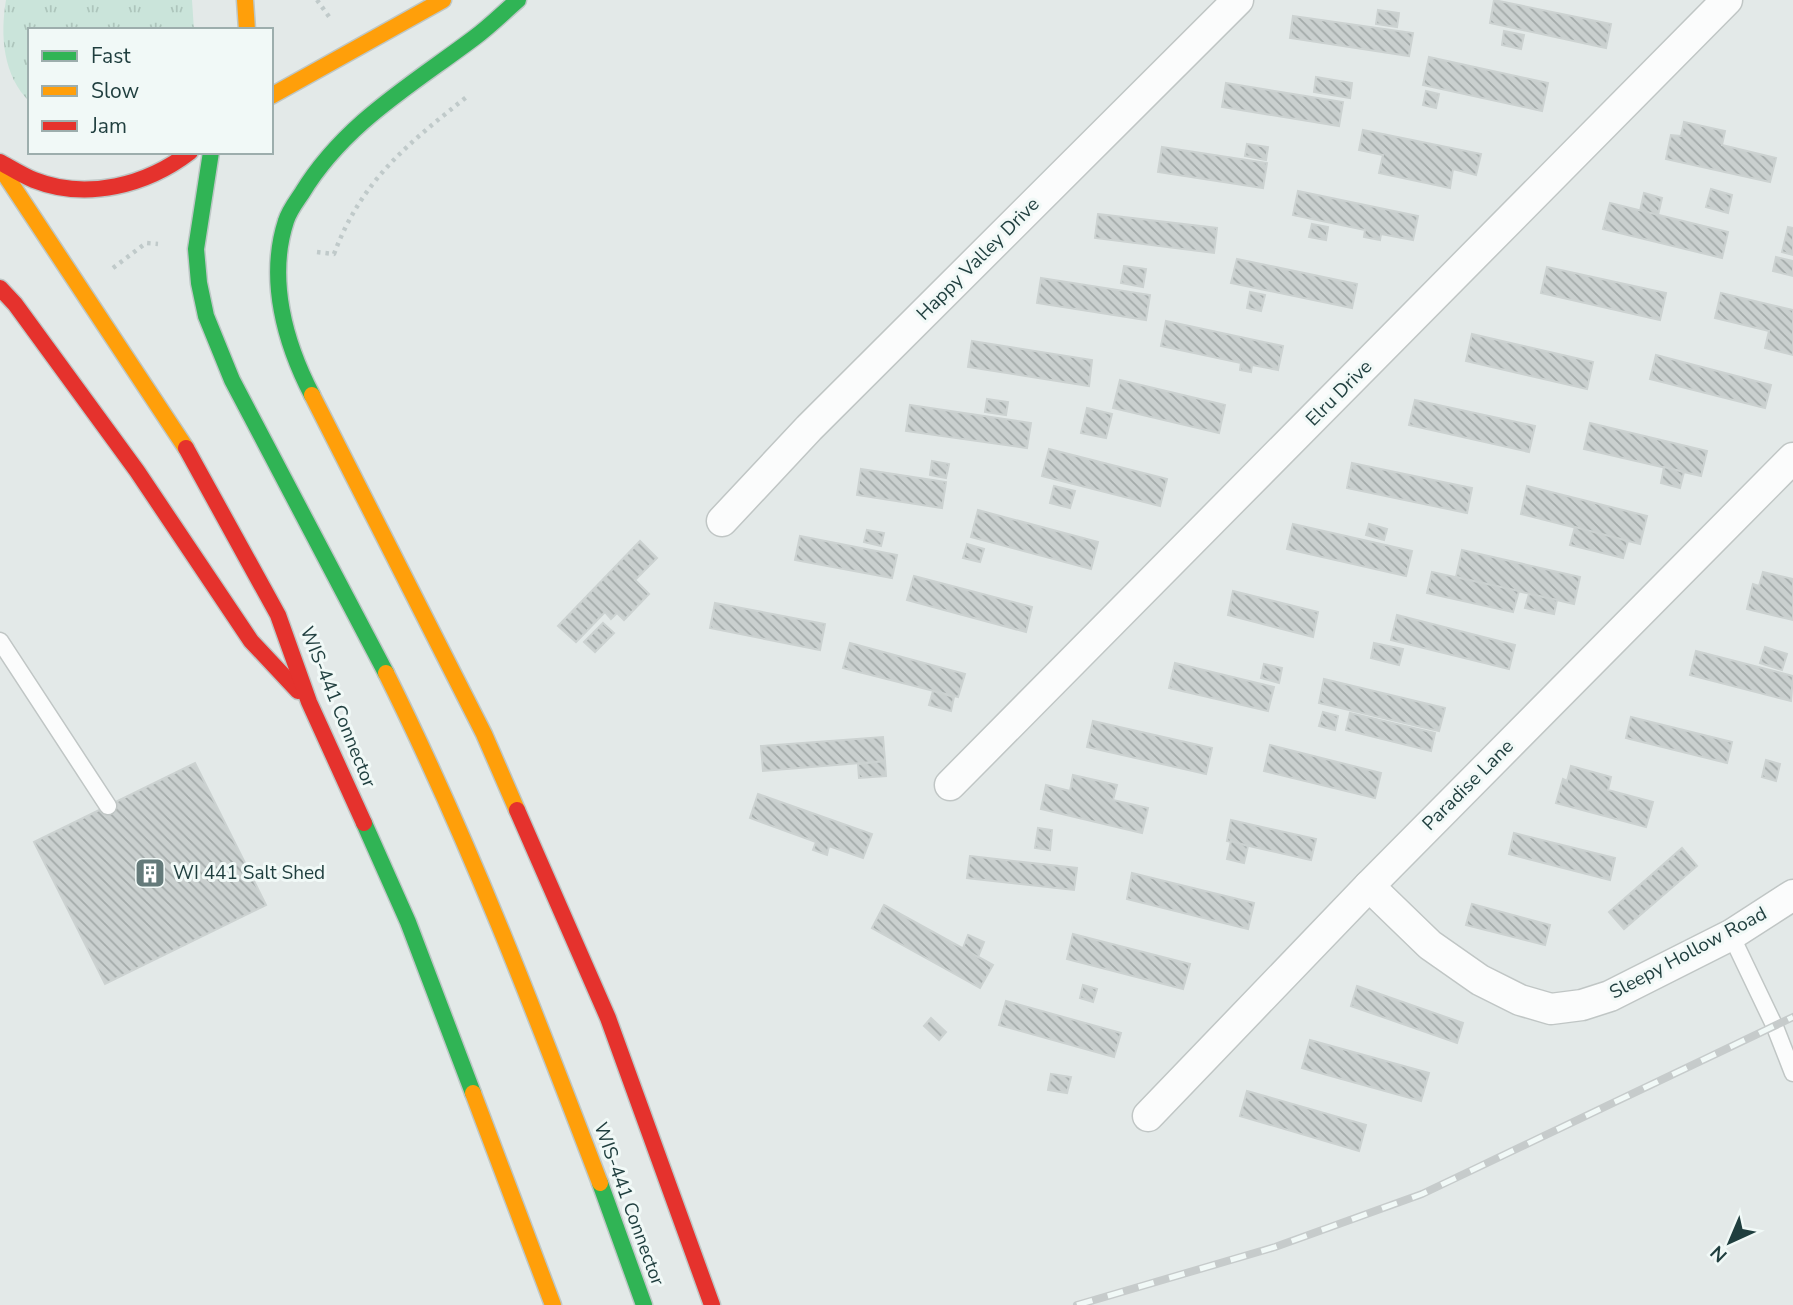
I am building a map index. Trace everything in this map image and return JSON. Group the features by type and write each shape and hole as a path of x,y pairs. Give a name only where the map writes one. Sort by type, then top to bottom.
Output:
{"main road":[{"path":"245,0 247,28"},
{"path":"273,95 443,0"},
{"path":"518,0 477,36 371,113 341,141 314,173 286,219 278,279 281,312 305,382 484,734 608,1018 712,1305"},
{"path":"0,164 38,182 86,190 134,184 178,163 188,154"},
{"name":"WIS-441 Connector","path":"211,154 196,247 197,281 215,344 395,689 454,819 519,972 644,1305"},
{"name":"WIS-441 Connector","path":"0,164 192,458 278,615 309,702 408,922 553,1305"},
{"path":"0,288 15,303 137,471 251,641 309,702"}],"street":[{"name":"Happy Valley Drive","path":"722,521 809,428 1238,0"},
{"name":"Elru Drive","path":"950,785 1727,0"},
{"name":"Paradise Lane","path":"1148,1116 1369,886 1793,458"},
{"name":"Sleepy Hollow Road","path":"1369,886 1430,945 1480,980 1520,1000 1552,1009 1582,1005 1610,996 1731,935 1793,895"}],"lane":[{"path":"0,640 108,806"},
{"path":"1731,935 1793,1073"}],"path":[{"path":"334,254 343,229 356,206 382,171 416,138 473,92"}],"green space":[{"path":"6,0 192,0 194,28 28,28 28,100 9,68 3,27"}],"building":[{"path":"1494,0 1611,24 1606,48 1490,23"},
{"path":"1378,10 1399,13 1397,27 1376,24"},
{"path":"1293,16 1413,33 1409,56 1290,38"},
{"path":"1504,31 1524,35 1521,49 1502,45"},
{"path":"1429,57 1548,83 1542,111 1423,85"},
{"path":"1316,77 1352,83 1350,98 1314,92"},
{"path":"1226,83 1343,102 1339,126 1222,107"},
{"path":"1426,91 1439,94 1436,108 1423,105"},
{"path":"1684,122 1725,131 1722,145 1776,158 1770,182 1666,159 1671,135 1681,136"},
{"path":"1363,130 1481,154 1476,175 1453,169 1450,188 1379,173 1383,155 1359,150"},
{"path":"1247,144 1268,147 1266,160 1245,156"},
{"path":"1162,147 1267,163 1263,188 1158,172"},
{"path":"1711,189 1732,195 1728,213 1706,207"},
{"path":"1298,191 1418,216 1413,240 1381,234 1380,240 1364,237 1365,230 1293,215"},
{"path":"1644,193 1662,198 1658,215 1640,211"},
{"path":"1610,203 1728,232 1722,258 1603,229"},
{"path":"1098,214 1217,228 1214,253 1095,238"},
{"path":"1312,224 1328,227 1326,240 1309,237"},
{"path":"1788,227 1793,228 1793,255 1782,252"},
{"path":"1776,257 1793,261 1793,276 1773,271"},
{"path":"1237,259 1357,284 1352,308 1231,283"},
{"path":"1124,266 1146,269 1143,287 1121,283"},
{"path":"1547,267 1666,293 1660,320 1541,293"},
{"path":"1041,278 1150,295 1146,320 1037,303"},
{"path":"1250,292 1265,295 1261,311 1247,308"},
{"path":"1721,293 1793,310 1793,355 1765,348 1769,331 1715,318"},
{"path":"1166,321 1283,346 1278,370 1252,365 1251,372 1240,370 1241,363 1161,346"},
{"path":"1472,334 1593,362 1587,389 1466,361"},
{"path":"972,341 1092,360 1089,386 968,367"},
{"path":"1656,355 1771,385 1765,408 1650,379"},
{"path":"1120,380 1225,405 1219,433 1113,408"},
{"path":"987,399 1008,402 1006,415 985,412"},
{"path":"1415,400 1535,426 1529,452 1409,425"},
{"path":"910,405 1031,423 1027,448 906,431"},
{"path":"1087,408 1112,414 1106,438 1081,433"},
{"path":"1590,423 1707,451 1701,476 1584,449"},
{"path":"1049,449 1167,479 1160,506 1042,476"},
{"path":"932,461 949,464 946,478 930,475"},
{"path":"1352,463 1472,488 1467,513 1347,488"},
{"path":"1664,467 1684,472 1680,488 1661,483"},
{"path":"861,469 946,482 942,508 857,495"},
{"path":"1054,486 1075,491 1070,508 1050,503"},
{"path":"1527,486 1647,516 1640,544 1521,514"},
{"path":"978,510 1098,542 1091,569 971,537"},
{"path":"1293,524 1412,551 1406,576 1287,549"},
{"path":"1369,524 1387,529 1384,540 1366,535"},
{"path":"1575,527 1628,541 1623,558 1570,545"},
{"path":"867,530 884,533 881,546 864,542"},
{"path":"800,536 897,555 892,578 795,560"},
{"path":"640,541 657,558 635,580 649,594 624,620 617,613 611,619 605,612 576,642 558,626"},
{"path":"967,544 984,549 980,562 963,558"},
{"path":"1462,550 1580,577 1574,604 1456,577"},
{"path":"1432,572 1519,591 1513,612 1427,593"},
{"path":"1763,572 1793,579 1793,620 1747,609 1753,584 1759,586"},
{"path":"914,576 1032,607 1026,632 907,600"},
{"path":"1233,591 1318,612 1313,637 1228,615"},
{"path":"1529,594 1557,600 1554,614 1525,608"},
{"path":"715,603 825,624 820,650 710,628"},
{"path":"1397,615 1515,645 1509,669 1391,640"},
{"path":"603,623 614,633 595,652 584,642"},
{"path":"850,643 965,674 958,697 843,668"},
{"path":"1374,643 1403,649 1399,665 1371,658"},
{"path":"1765,647 1787,654 1782,670 1760,663"},
{"path":"1696,651 1793,676 1791,701 1690,675"},
{"path":"1175,663 1274,687 1268,711 1169,688"},
{"path":"1264,664 1282,668 1279,683 1261,678"},
{"path":"1324,679 1445,708 1439,731 1319,703"},
{"path":"933,691 954,697 951,711 929,705"},
{"path":"1323,712 1338,716 1335,730 1319,726"},
{"path":"1350,713 1435,733 1431,751 1346,730"},
{"path":"1631,717 1732,742 1727,763 1626,738"},
{"path":"1093,721 1212,748 1206,774 1087,747"},
{"path":"883,737 885,761 763,771 761,746"},
{"path":"1270,745 1381,773 1375,798 1264,771"},
{"path":"1766,760 1780,764 1776,781 1762,777"},
{"path":"885,761 886,776 859,778 858,764"},
{"name":"WI 441 Salt Shed","path":"195,763 266,905 105,984 34,842"},
{"path":"1571,766 1611,777 1608,790 1653,802 1646,827 1556,803 1563,779 1567,781"},
{"path":"1073,775 1117,785 1113,800 1148,808 1142,833 1041,809 1046,785 1070,791"},
{"path":"758,794 872,834 863,858 829,846 827,855 813,850 816,842 750,818"},
{"path":"1231,820 1316,839 1311,860 1227,841"},
{"path":"1038,828 1052,830 1050,850 1035,848"},
{"path":"1514,833 1615,858 1610,880 1509,854"},
{"path":"1231,841 1248,846 1244,863 1227,859"},
{"path":"1682,848 1697,866 1624,929 1609,912"},
{"path":"970,856 1077,868 1074,890 967,878"},
{"path":"1132,873 1254,903 1248,929 1127,899"},
{"path":"1472,904 1550,925 1545,945 1466,925"},
{"path":"884,905 993,965 980,988 872,928"},
{"path":"1073,934 1190,964 1183,989 1067,959"},
{"path":"968,935 984,942 978,957 963,948"},
{"path":"1083,985 1097,989 1093,1002 1080,998"},
{"path":"1357,986 1463,1023 1457,1043 1351,1006"},
{"path":"1006,1001 1121,1033 1114,1057 999,1025"},
{"path":"931,1018 946,1032 939,1040 924,1026"},
{"path":"1310,1040 1429,1073 1421,1101 1302,1068"},
{"path":"1051,1074 1071,1077 1067,1093 1048,1090"},
{"path":"1247,1091 1366,1125 1359,1151 1240,1116"}],"railway":[{"path":"1077,1305 1275,1247 1422,1194 1793,1017"}],"traffic: fast":[{"path":"312,395 287,332 279,288 278,265 289,214 319,168 358,126 480,34 518,0"},
{"path":"211,154 196,249 206,316 232,380 386,673"},
{"path":"364,823 408,922 473,1093"},
{"path":"600,1183 644,1305"}],"traffic: slow":[{"path":"245,0 247,28"},
{"path":"273,95 443,0"},
{"path":"0,167 186,448"},
{"path":"312,395 484,734 517,810"},
{"path":"386,673 472,861 600,1183"},
{"path":"473,1093 553,1305"}],"traffic: jam":[{"path":"0,162 30,178 54,186 95,189 136,181 173,164 187,154"},
{"path":"0,288 15,304 137,471 251,641 298,691"},
{"path":"186,448 278,615 309,702 364,823"},
{"path":"517,810 608,1018 712,1305"}],"place":[{"name":"WI 441 Salt Shed","path":"150,873"}]}
